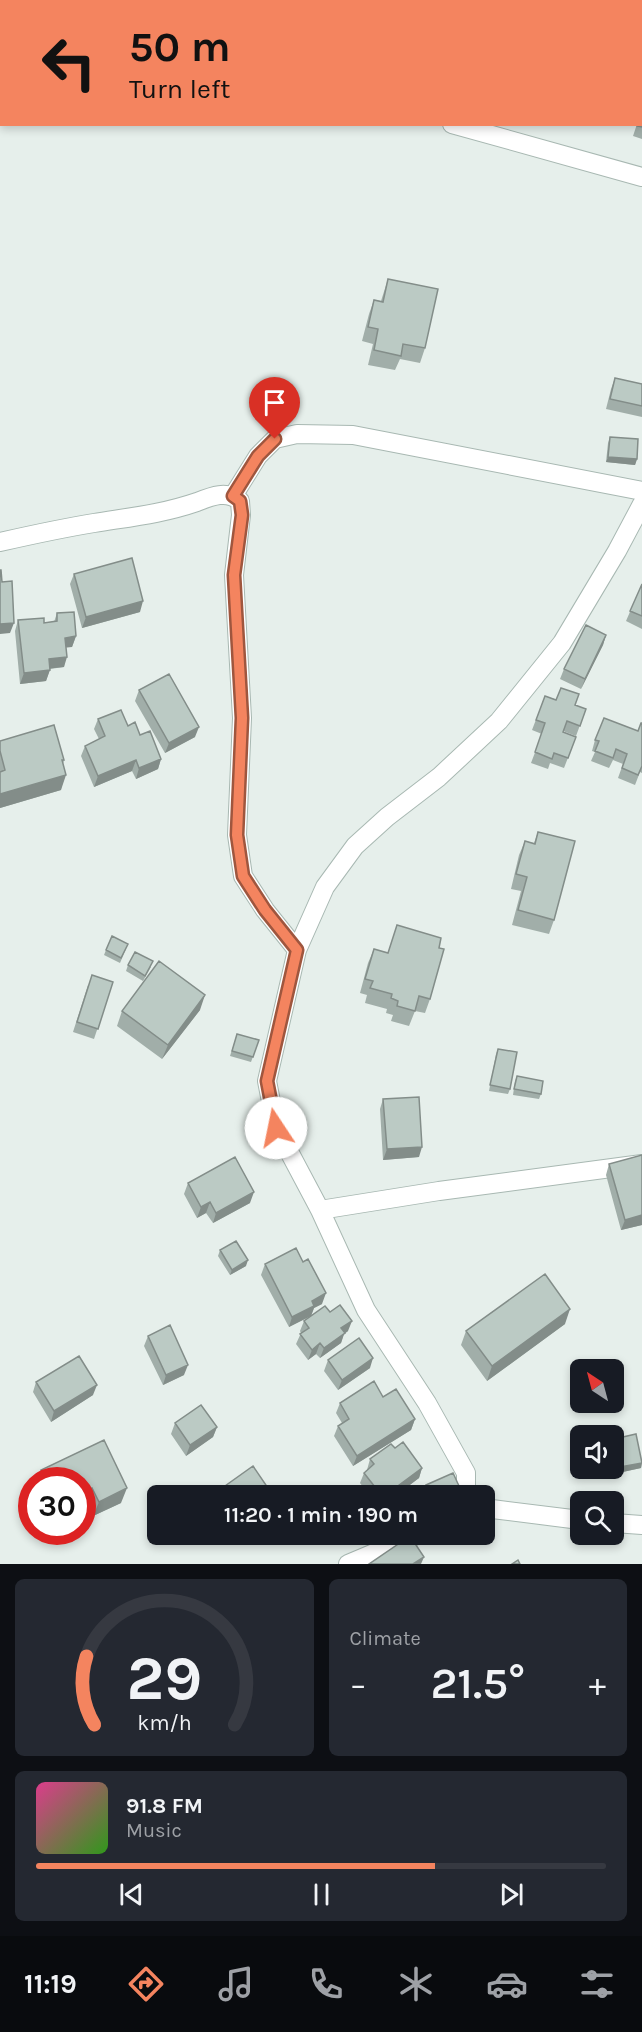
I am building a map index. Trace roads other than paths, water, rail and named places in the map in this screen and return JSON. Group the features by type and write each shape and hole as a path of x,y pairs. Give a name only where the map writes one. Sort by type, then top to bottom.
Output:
{"street":[{"path":"459,126 642,177"},
{"path":"233,496 258,456 275,439 297,434 353,435 642,491"},
{"path":"0,542 94,523 132,519 171,511 221,494 233,496 240,501 242,515 234,575 242,718 237,835 243,876 265,910 297,950"},
{"path":"466,1485 466,1473 427,1403 366,1310 320,1210 276,1128 267,1081 297,950 325,887 355,846 387,817 439,777 499,721 562,643 642,504"},
{"path":"320,1210 439,1191 642,1164"},
{"path":"495,1509 570,1519"},
{"path":"624,1524 642,1525"},
{"path":"348,1564 393,1545"}]}
